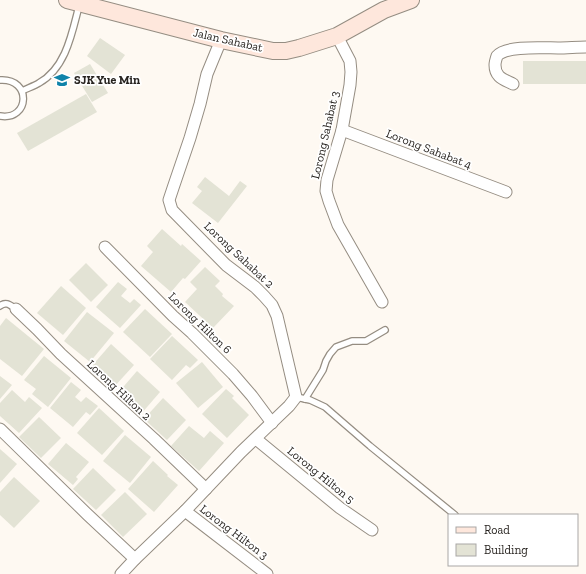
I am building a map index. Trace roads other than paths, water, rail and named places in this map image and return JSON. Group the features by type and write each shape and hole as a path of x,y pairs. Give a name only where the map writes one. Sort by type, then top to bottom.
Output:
{"street":[{"name":"Jalan Sahabat","path":"76,1 221,40 272,51 286,51 337,36 394,3"},
{"name":"Lorong Sahabat 3","path":"337,36 350,61 352,72 342,130 327,180 326,191 338,224 382,302"},
{"name":"Lorong Sahabat 2","path":"221,40 207,74 190,138 169,200 172,210 226,265 255,287 272,305 277,316 301,398"},
{"path":"513,84 501,78 496,73 495,62 498,56 502,53 517,48 586,47"},
{"name":"Lorong Sahabat 4","path":"342,130 506,192"},
{"name":"Lorong Hilton 6","path":"105,247 233,374 272,423"},
{"name":"Lorong Hilton 2","path":"16,309 206,489"},
{"path":"121,574 185,511 241,452 289,406 301,398"},
{"path":"0,429 135,559"},
{"name":"Lorong Hilton 5","path":"256,438 340,508 372,530"},
{"name":"Lorong Hilton 3","path":"185,511 267,574"}],"lane":[{"path":"22,91 40,82 57,68 69,44 76,1"},
{"path":"0,80 13,82 22,91 24,97 21,108 12,116 0,116"},
{"path":"0,306 7,303 16,309"},
{"path":"385,330 366,341 352,341 336,347 326,361 323,370 301,398 310,400 324,407 454,514"}],"place":[{"name":"SJK Yue Min","path":"62,80"}]}
